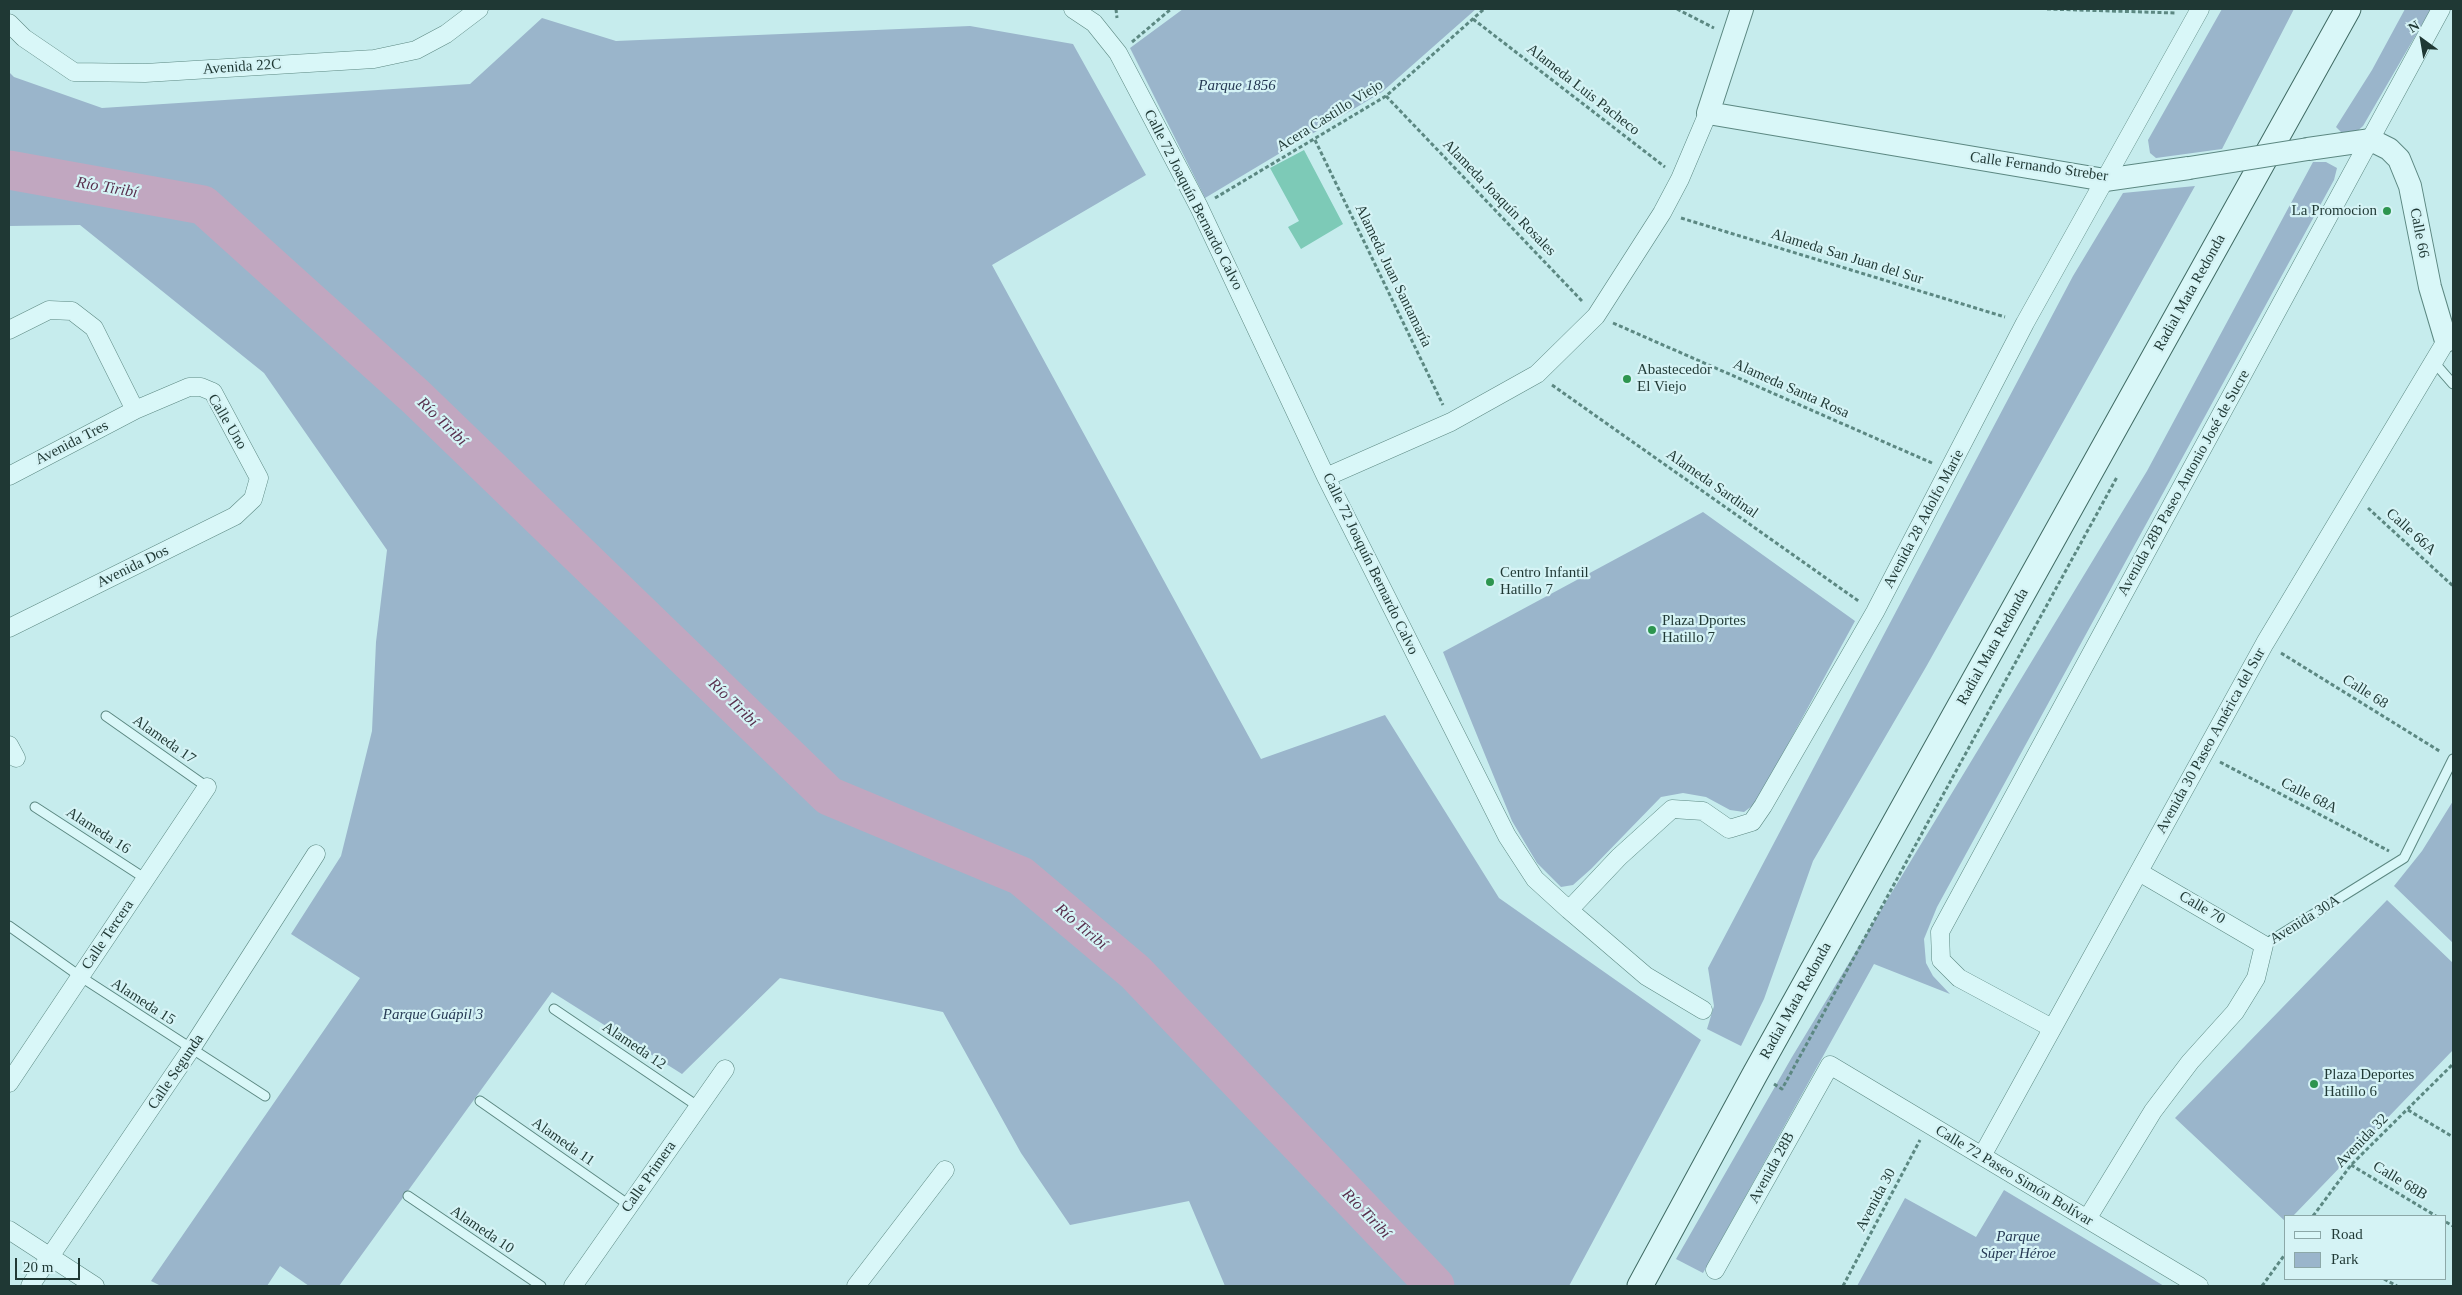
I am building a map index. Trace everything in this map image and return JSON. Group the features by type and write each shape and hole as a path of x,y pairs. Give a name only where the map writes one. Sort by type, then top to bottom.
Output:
{"main road":[{"name":"Radial Mata Redonda","path":"1640,1286 2348,9"}],"street":[{"name":"Avenida 22C","path":"9,23 24,38 74,72 146,73 374,59 416,50 446,34 479,9"},
{"name":"Calle 72 Joaquín Bernardo Calvo","path":"1074,9 1094,23 1118,54 1199,207 1326,477 1507,836 1535,879 1568,910 1646,976 1703,1010"},
{"path":"1326,477 1451,422 1537,374 1596,316 1662,212 1680,179 1708,113 1742,9"},
{"name":"Avenida 28B Paseo Antonio José de Sucre","path":"2052,1028 1959,978 1941,960 1940,932 2441,9"},
{"name":"Avenida 28 Adolfo Marie","path":"1568,910 1619,857 1672,809 1703,811 1729,830 1752,822 1875,612 2025,323 2198,11"},
{"name":"Calle Fernando Streber","path":"1708,113 2105,180 2371,140"},
{"name":"Calle 66","path":"2371,140 2390,149 2399,159 2410,186 2430,287 2450,337"},
{"path":"9,330 49,310 72,311 94,328 136,410"},
{"name":"Avenida 30 Paseo América del Sur","path":"1982,1156 2265,643 2432,361 2450,337"},
{"name":"Calle Uno","path":"136,410 189,387 200,387 213,392 259,478 253,499"},
{"name":"Avenida Tres","path":"9,476 136,410"},
{"name":"Avenida Dos","path":"9,628 235,516 253,499"},
{"name":"Calle Tercera","path":"10,1077 81,977 207,787"},
{"name":"Calle Segunda","path":"30,1286 191,1050 316,854"},
{"name":"Calle 70","path":"2139,872 2264,945"},
{"name":"Avenida 30A","path":"2087,1219 2153,1111 2190,1062 2235,1012 2256,978 2264,945"},
{"name":"Calle 72 Paseo Simón Bolívar","path":"1830,1065 2199,1286"},
{"name":"Avenida 28B","path":"1715,1270 1830,1065"},
{"name":"Calle Primera","path":"573,1286 725,1069"},
{"path":"856,1286 945,1170"},
{"path":"9,1230 95,1286"}],"lane":[{"path":"2432,361 2453,384"},
{"name":"Alameda 17","path":"106,716 207,787"},
{"path":"2404,858 2453,759"},
{"name":"Alameda 16","path":"34,807 146,879"},
{"name":"Avenida 30A","path":"2264,945 2404,858"},
{"name":"Alameda 15","path":"9,926 81,977 191,1050 265,1096"},
{"name":"Alameda 12","path":"554,1009 699,1107"},
{"name":"Alameda 11","path":"480,1101 629,1205"},
{"name":"Alameda 10","path":"408,1196 541,1286"}],"path":[{"path":"1118,54 1171,9"},
{"name":"Acera Castillo Viejo","path":"1199,207 1315,140 1386,96 1484,9"},
{"path":"1677,9 1733,39"},
{"path":"2047,9 2198,11"},
{"name":"Alameda Luis Pacheco","path":"1473,20 1680,179"},
{"name":"Alameda Joaquín Rosales","path":"1386,96 1596,316"},
{"name":"Alameda Juan Santamaría","path":"1315,140 1451,422"},
{"name":"Alameda San Juan del Sur","path":"1662,212 2025,323"},
{"name":"Alameda Santa Rosa","path":"1596,316 1949,470"},
{"name":"Alameda Sardinal","path":"1537,374 1875,612"},
{"name":"Calle 66A","path":"2353,494 2453,586"},
{"name":"Calle 68","path":"2265,643 2453,759"},
{"name":"Calle 68A","path":"2204,754 2404,858"},
{"name":"Avenida 32","path":"2314,1215 2352,1165 2453,1064"},
{"path":"2408,1110 2453,1137"},
{"name":"Avenida 30","path":"1843,1286 1929,1124"},
{"name":"Calle 68B","path":"2352,1165 2434,1215"},
{"path":"2262,1286 2284,1256"},
{"path":"2386,1280 2397,1286"}],"green space":[{"name":"Parque 1856","path":"1183,9 1476,9 1382,92 1205,198 1130,48"},
{"path":"2222,9 2294,9 2222,149 2156,158 2150,153 2148,140"},
{"path":"2405,9 2431,9 2363,126 2354,134 2344,135 2336,127 2372,70"},
{"name":"Parque Guápil 3","path":"542,18 616,41 970,26 1073,44 1146,175 992,265 1261,759 1385,715 1499,898 1701,1040 1569,1286 1225,1286 1189,1201 1070,1225 1021,1153 943,1012 780,978 682,1074 552,992 339,1286 309,1286 280,1266 267,1286 161,1286 151,1281 360,978 291,934 341,856 372,731 376,642 387,550 264,373 80,225 9,226 9,72 14,77 102,108 470,84"},
{"path":"2313,162 2326,162 2337,168 2334,180 1937,907 1924,939 1926,963 1933,976 1950,994 1874,964 1703,1273 1676,1259 1792,1057 2147,471"},
{"path":"2195,186 1926,667 1813,861 1764,999 1741,1046 1707,1029 1714,1006 1708,968 2073,276 2123,193"},
{"path":"1703,512 1855,621 1756,803 1744,812 1730,810 1706,797 1683,793 1661,797 1591,869 1573,885 1561,887 1537,863 1512,821 1443,652"},
{"path":"2453,801 2453,943 2394,886 2422,851"},
{"name":"Plaza Deportes Hatillo 6","path":"2387,900 2453,963 2453,1050 2294,1215 2284,1215 2284,1220 2175,1118"},
{"name":"Parque Súper Héroe","path":"2004,1190 2164,1286 1857,1286 1905,1198 1976,1237"}],"building":[{"path":"1304,150 1343,224 1301,249 1288,227 1299,221 1270,168"}],"waterway":[{"name":"Río Tiribí","path":"9,170 203,205 416,397 829,796 1021,876 1135,972 1435,1286"}],"place":[{"name":"La Promocion","path":"2387,211"},
{"name":"Abastecedor El Viejo","path":"1627,379"},
{"name":"Centro Infantil Hatillo 7","path":"1490,582"},
{"name":"Plaza Dportes Hatillo 7","path":"1652,630"},
{"name":"Plaza Deportes Hatillo 6","path":"2314,1084"}]}
